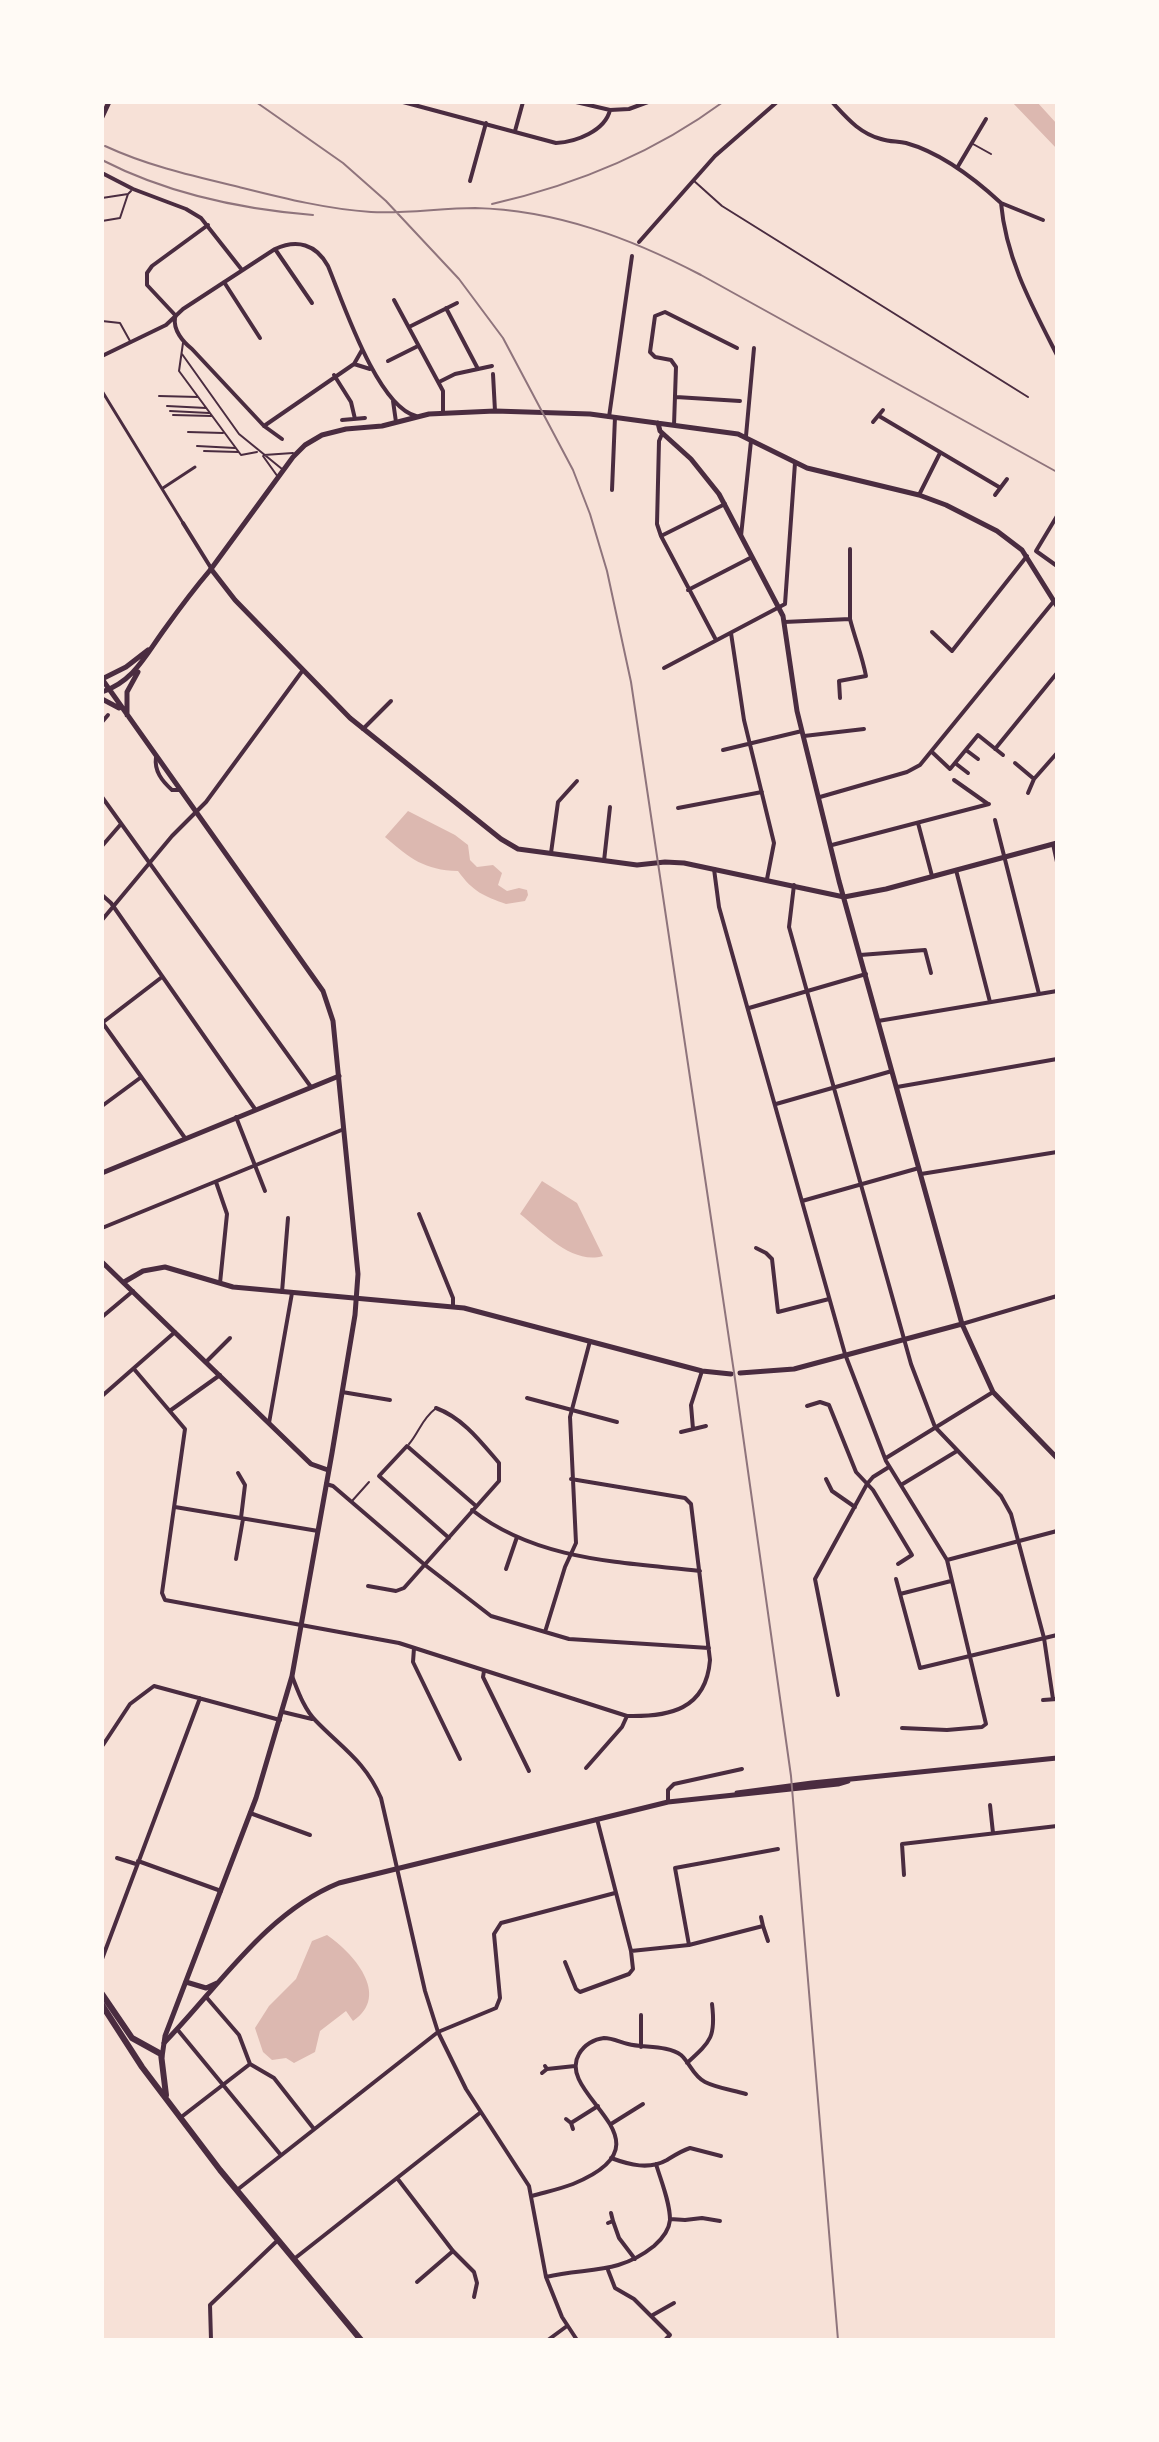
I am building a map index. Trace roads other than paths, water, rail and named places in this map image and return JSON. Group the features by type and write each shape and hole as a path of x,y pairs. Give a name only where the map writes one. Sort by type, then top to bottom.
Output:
{"highway":[{"path":"102,1994 132,2038 159,2052 168,2101"},
{"path":"102,2005 180,2118 361,2340"},
{"path":"142,2066 140,2056 149,2049"},
{"path":"142,2066 155,2070 162,2060"}],"street":[{"path":"102,117 109,102"},
{"path":"403,102 553,143 572,141 596,129 606,121 610,110"},
{"path":"515,131 523,102"},
{"path":"576,102 610,110 629,109 648,102"},
{"path":"639,242 715,156 777,102"},
{"path":"832,102 866,134 906,143 957,168 1001,203 1043,220"},
{"path":"957,168 986,119"},
{"path":"470,181 486,123"},
{"path":"102,173 133,189 186,209 208,225 242,270"},
{"path":"1001,203 1004,231 1012,259 1057,355"},
{"path":"208,225 152,266 147,273 147,285 176,316 175,325 183,342 264,426 282,439"},
{"path":"102,356 166,325 275,249 297,243 309,245 321,254 372,370 392,399 397,411 396,422"},
{"path":"275,249 312,303"},
{"path":"612,490 612,417 632,256"},
{"path":"224,282 260,338"},
{"path":"394,300 443,391 443,413"},
{"path":"409,327 457,303"},
{"path":"446,308 478,369"},
{"path":"675,442 672,425 676,365 670,360 655,357 650,350 656,315 665,312 737,348"},
{"path":"722,352 727,343"},
{"path":"388,361 418,346"},
{"path":"264,426 354,364 363,348"},
{"path":"741,536 754,348"},
{"path":"354,364 372,370"},
{"path":"439,382 455,374 492,366"},
{"path":"493,374 495,411"},
{"path":"334,375 351,402 355,419"},
{"path":"716,399 717,389"},
{"path":"102,391 220,584 363,729 509,844 526,851 604,861 643,865 673,862 844,897 1055,844 1057,862"},
{"path":"676,397 740,401"},
{"path":"392,399 409,414 416,416"},
{"path":"873,422 883,410"},
{"path":"125,713 127,692 152,647 283,470 309,442 329,433 443,413 495,411 612,417 724,431 749,438 795,463 822,473 919,495 946,505 1017,544 1055,603 914,770 820,797"},
{"path":"879,416 999,487"},
{"path":"342,420 365,418"},
{"path":"658,423 662,434 675,442 691,459 725,504 780,609 803,733 844,897 962,1324 993,1392 1057,1458"},
{"path":"662,434 659,441 656,513 661,536 716,640"},
{"path":"919,495 940,453"},
{"path":"664,668 785,604 795,463"},
{"path":"163,488 195,467"},
{"path":"995,495 1007,479"},
{"path":"661,536 725,504"},
{"path":"1057,516 1036,551 1057,566"},
{"path":"840,698 839,681 866,676 862,650 854,637 850,619 850,549"},
{"path":"932,632 952,651 1027,556"},
{"path":"688,590 752,557"},
{"path":"784,622 850,619"},
{"path":"731,633 749,744 774,843 767,879"},
{"path":"152,647 126,667 102,679 320,985 332,1015 357,1263 357,1299 292,1676 250,1813 171,2017 162,2060"},
{"path":"102,692 129,677 142,664"},
{"path":"102,920 149,862 206,802 303,670"},
{"path":"995,749 1057,673"},
{"path":"102,699 125,713"},
{"path":"363,729 391,701"},
{"path":"102,722 108,715"},
{"path":"723,750 803,733 864,729"},
{"path":"932,752 950,769 978,735 1003,755"},
{"path":"966,750 978,759"},
{"path":"1028,793 1034,779 1057,753"},
{"path":"955,763 968,773"},
{"path":"1015,763 1034,779"},
{"path":"832,845 989,805 954,780"},
{"path":"551,855 558,802 577,781"},
{"path":"678,808 762,792"},
{"path":"102,797 311,1087"},
{"path":"604,861 610,807"},
{"path":"995,820 1039,994"},
{"path":"918,823 932,876"},
{"path":"102,846 121,824"},
{"path":"714,869 719,907 845,1354 889,1467 947,1560 985,1716 985,1726 947,1730 902,1728"},
{"path":"956,870 990,1002"},
{"path":"794,885 788,920 903,1339 935,1427 1001,1496 1019,1541 1044,1638 1055,1699 1043,1700"},
{"path":"102,895 113,906 255,1109"},
{"path":"860,955 925,950 931,973"},
{"path":"749,1008 866,974"},
{"path":"162,977 102,1023 185,1138"},
{"path":"878,1021 1057,991"},
{"path":"897,1087 1057,1059"},
{"path":"776,1104 892,1071"},
{"path":"102,1173 339,1076"},
{"path":"102,1106 140,1078"},
{"path":"236,1117 265,1191"},
{"path":"102,1228 344,1129"},
{"path":"802,1201 920,1171 1057,1152"},
{"path":"216,1182 227,1214 220,1286"},
{"path":"419,1214 453,1298 453,1306"},
{"path":"282,1292 288,1218"},
{"path":"756,1248 772,1259 778,1312 829,1299"},
{"path":"102,1262 313,1465 328,1470"},
{"path":"124,1282 143,1271 165,1267 220,1286 453,1306 702,1371 731,1374"},
{"path":"102,1317 133,1291"},
{"path":"269,1423 292,1293"},
{"path":"740,1373 780,1371 1057,1296"},
{"path":"102,1396 175,1332"},
{"path":"206,1362 230,1338"},
{"path":"545,1632 576,1543 571,1479 572,1409 590,1341"},
{"path":"134,1369 171,1410 186,1432 163,1598 414,1648 627,1716 675,1711 694,1700 709,1672 709,1648 689,1500 571,1479"},
{"path":"693,1429 691,1408 702,1371"},
{"path":"171,1410 220,1375"},
{"path":"342,1392 390,1400"},
{"path":"886,1459 993,1392"},
{"path":"527,1398 617,1422"},
{"path":"807,1406 820,1402 829,1405 856,1472 867,1484 912,1555 898,1564"},
{"path":"368,1586 399,1591 409,1584 499,1481 499,1463 470,1430 436,1408"},
{"path":"681,1432 706,1426"},
{"path":"449,1538 379,1476 407,1446 493,1526 517,1537 571,1556 700,1571"},
{"path":"901,1485 958,1451"},
{"path":"838,1695 815,1579 867,1484 889,1467"},
{"path":"236,1559 245,1485 238,1473"},
{"path":"826,1479 832,1491 855,1507"},
{"path":"326,1484 352,1501 487,1614 569,1639 709,1648"},
{"path":"175,1507 318,1531"},
{"path":"947,1560 1057,1531"},
{"path":"506,1569 517,1537"},
{"path":"896,1579 920,1668 1057,1635"},
{"path":"900,1594 951,1581"},
{"path":"414,1648 413,1662 460,1759"},
{"path":"484,1671 483,1677 529,1771"},
{"path":"292,1676 315,1720 352,1752 376,1787 385,1808 425,1991 438,2032 457,2072 521,2171 532,2196 546,2277 567,2326 577,2340"},
{"path":"103,1745 130,1704 154,1686 280,1720"},
{"path":"102,1959 200,1698"},
{"path":"283,1712 315,1720"},
{"path":"586,1768 622,1727 627,1716"},
{"path":"164,2044 282,1917 310,1897 339,1883 668,1802 1057,1758"},
{"path":"668,1802 668,1790 674,1784 742,1769"},
{"path":"990,1805 993,1833"},
{"path":"250,1813 310,1835"},
{"path":"565,1962 576,1989 585,1992 629,1974 633,1964 597,1819"},
{"path":"904,1875 902,1844 1057,1826"},
{"path":"689,1945 675,1868 778,1849"},
{"path":"117,1858 221,1891"},
{"path":"237,2190 438,2032 498,2006 500,1998 494,1934 501,1923 615,1893"},
{"path":"761,1917 768,1941"},
{"path":"631,1951 689,1945 763,1926"},
{"path":"186,1982 206,1988 218,1983"},
{"path":"199,1987 239,2035 250,2064 274,2078 314,2129"},
{"path":"687,2063 709,2043 716,2012 712,2004"},
{"path":"641,2015 641,2047"},
{"path":"171,2017 281,2155"},
{"path":"149,2049 165,2036"},
{"path":"532,2196 573,2184 599,2170 611,2158 615,2133 579,2083 575,2066 580,2052 595,2041 611,2039 641,2047 672,2050 702,2081 746,2094"},
{"path":"180,2118 250,2064"},
{"path":"545,2069 575,2066"},
{"path":"735,2091 736,2084"},
{"path":"611,2124 643,2104"},
{"path":"566,2119 572,2126 598,2106"},
{"path":"294,2260 481,2112"},
{"path":"712,2153 714,2145"},
{"path":"611,2158 632,2165 656,2164 690,2148 721,2156"},
{"path":"546,2277 608,2270 635,2259 663,2238 670,2219 656,2164"},
{"path":"397,2178 453,2251 474,2272 477,2283 474,2297"},
{"path":"611,2213 610,2222 635,2259"},
{"path":"670,2219 721,2220"},
{"path":"211,2340 210,2305 278,2240"},
{"path":"417,2282 453,2251"},
{"path":"608,2270 615,2288 634,2299 670,2335 665,2340"},
{"path":"651,2316 674,2303"},
{"path":"548,2340 567,2326"}],"lane":[{"path":"972,144 991,154"},
{"path":"693,179 722,206 1028,397"},
{"path":"102,221 120,218 128,194 133,189"},
{"path":"102,198 128,194"},
{"path":"102,321 120,323 131,344"},
{"path":"183,342 179,371 241,455 258,452"},
{"path":"182,354 239,434 283,470"},
{"path":"159,396 198,397"},
{"path":"167,406 206,408"},
{"path":"171,413 211,415"},
{"path":"188,432 225,433"},
{"path":"197,446 235,448"},
{"path":"204,451 239,452"},
{"path":"262,455 297,453"},
{"path":"262,455 278,477"},
{"path":"407,1446 420,1431 421,1422 436,1408"},
{"path":"352,1501 369,1482"}],"railway":[{"path":"256,102 343,163 386,201 459,279 503,338 573,470 607,571 631,682 791,1776 838,2340"},
{"path":"492,204 553,187 613,165 669,137 723,102"},
{"path":"105,146 171,170 321,206 384,212 462,208 505,210 592,228 647,249 701,275 1057,472"},
{"path":"102,160 152,182 204,198 258,209 313,215"}]}
